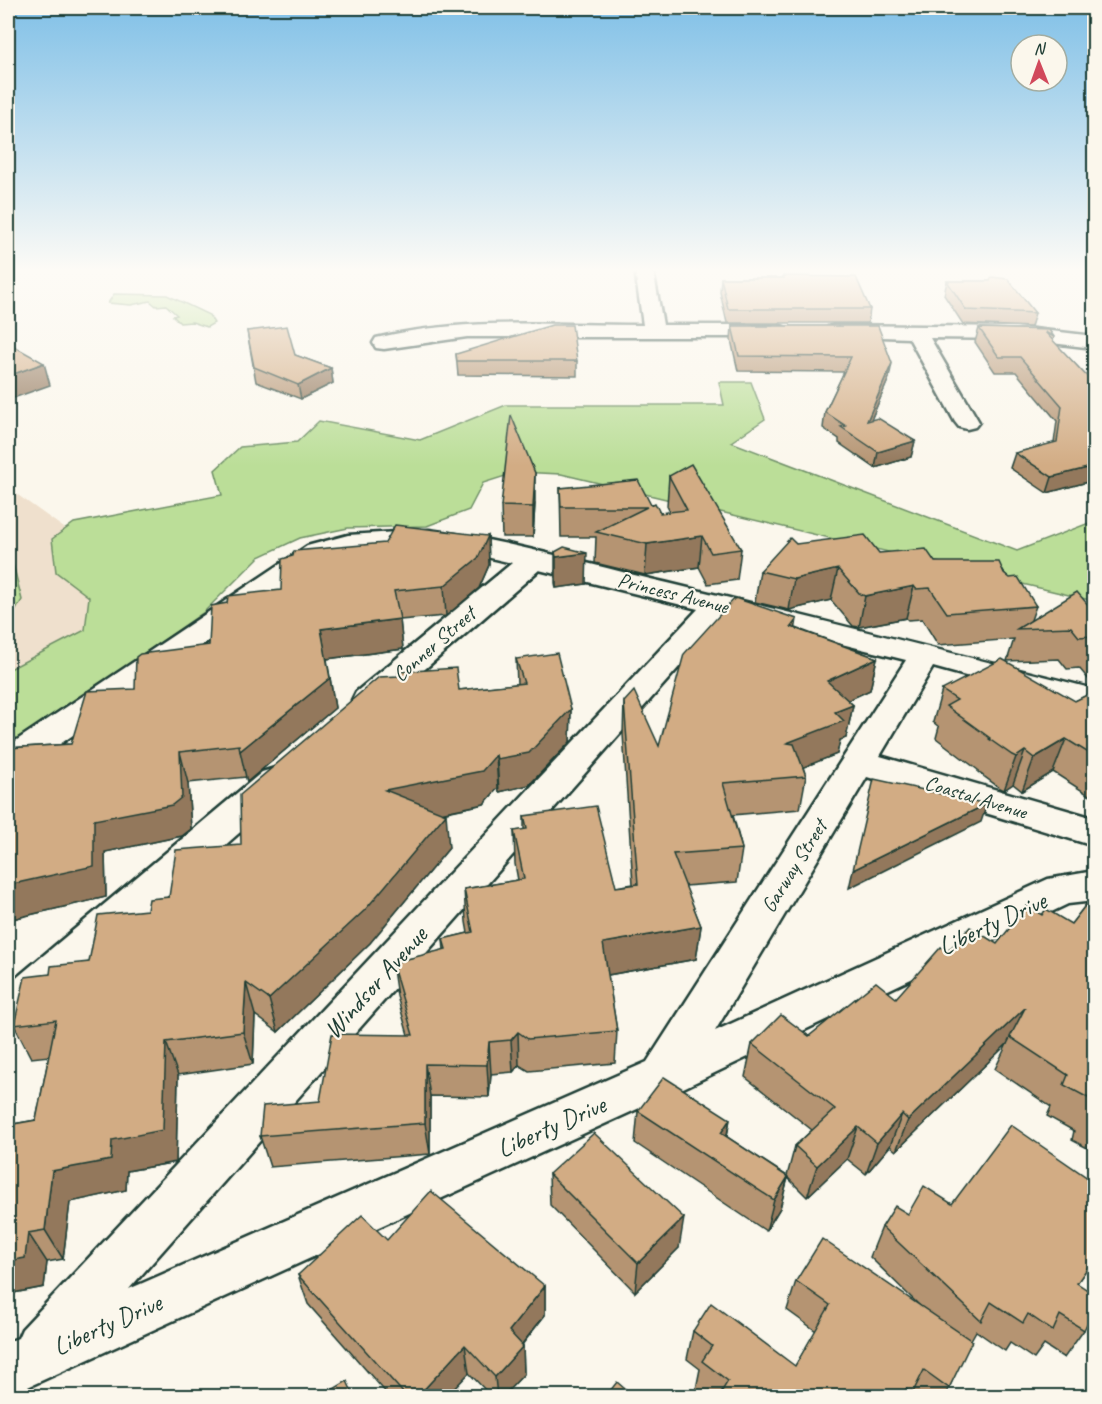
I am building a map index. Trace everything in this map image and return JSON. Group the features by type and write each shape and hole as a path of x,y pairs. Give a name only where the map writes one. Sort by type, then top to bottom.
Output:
{"street":[{"path":"384,343 423,336"},
{"path":"918,336 967,422"},
{"path":"1039,336 1095,342"},
{"name":"Princess Avenue","path":"8,763 316,552 348,543 389,538 429,538 534,559 926,655 1095,700"},
{"name":"Conner Street","path":"343,722 534,559"},
{"name":"Windsor Avenue","path":"20,1364 719,604"},
{"name":"Garway Street","path":"663,1076 926,655"},
{"path":"8,1010 298,761"},
{"name":"Coastal Avenue","path":"858,762 1095,832"},
{"name":"Liberty Drive","path":"20,1364 663,1076 1062,890 1095,886"}],"shaded area":[{"path":"8,488 176,608 8,716"}],"green space":[{"path":"719,382 751,382 765,419 731,442 1017,551 1094,521 1094,601 561,474 518,472 483,483 469,510 427,526 348,528 300,538 259,557 204,612 8,748 8,670 85,630 89,597 56,572 52,539 74,523 222,495 215,470 240,447 297,442 319,421 420,440 506,405 724,405"},
{"path":"8,544 22,600 8,623"}],"building":[{"path":"248,336 290,336 295,355 331,368 298,385 254,367"},
{"path":"517,336 573,336 577,361 457,361 456,354"},
{"path":"734,336 882,336 892,363 867,421 878,418 915,441 878,452 841,427 846,426 825,412 851,357 739,356"},
{"path":"984,336 1048,336 1095,385 1095,466 1052,477 1015,453 1057,442 1062,406 1020,357 999,357"},
{"path":"8,343 44,363 8,376"},
{"path":"511,415 535,473 533,507 501,506"},
{"path":"691,464 741,549 711,553 702,536 647,544 596,532 647,507 561,507 560,488 638,480 651,505 655,503 660,513 687,510 669,476"},
{"path":"395,525 488,536 478,558 444,586 394,591 400,619 321,629 330,678 240,751 239,745 180,752 182,797 172,805 94,820 94,866 8,885 8,748 71,744 87,691 135,689 136,657 140,654 209,645 211,606 227,603 228,596 281,590 282,559 293,556 294,551 385,543"},
{"path":"865,535 879,553 926,549 935,562 999,562 1004,573 1010,578 1018,577 1036,606 947,613 930,588 916,589 914,586 865,596 860,594 838,569 794,579 760,571 790,538 796,544"},
{"path":"564,547 587,553 556,557 555,552"},
{"path":"1077,592 1090,607 1095,606 1095,639 1092,636 1079,637 1071,627 1017,629"},
{"path":"735,598 797,619 791,627 877,658 827,681 853,705 835,712 844,721 787,743 794,744 806,776 723,783 742,849 673,854 701,926 603,943 617,1031 528,1039 518,1032 511,1040 489,1042 487,1065 425,1064 425,1123 260,1136 263,1106 320,1101 332,1034 413,1035 392,963 446,949 443,939 473,932 464,889 524,879 514,831 527,829 524,816 596,806 616,887 638,884 624,702 634,691 659,746 684,654"},
{"path":"557,653 571,709 529,753 497,759 496,755 482,771 385,790 446,814 365,910 269,999 246,983 243,1032 166,1042 163,1130 112,1140 111,1160 52,1171 45,1230 28,1233 25,1258 8,1261 8,1125 36,1120 56,1020 14,1025 25,977 50,974 51,966 89,962 98,915 147,910 149,899 169,897 176,850 241,845 240,795 379,677 399,676 398,672 456,668 459,690 524,683 516,659"},
{"path":"1002,659 1075,701 1095,691 1095,757 1066,739 1034,758 1025,751 1016,757 946,706 957,700 942,690"},
{"path":"874,779 987,804 853,870"},
{"path":"1095,893 1095,1111 1090,1109 1092,1100 1064,1085 1068,1075 1010,1037 1025,1008 908,1120 902,1114 877,1143 858,1127 817,1166 795,1146 835,1109 752,1044 781,1015 809,1036 876,982 896,998 941,947 948,951 970,927 997,944 1027,906 1042,915 1046,909 1071,924"},
{"path":"664,1077 730,1119 721,1133 788,1177 774,1200 638,1111"},
{"path":"1011,1125 1095,1183 1095,1257 1077,1283 1095,1295 1095,1307 1084,1330 1060,1315 1053,1331 1028,1314 1023,1323 991,1302 981,1321 882,1227 895,1206 908,1214 924,1186 952,1204"},
{"path":"594,1133 684,1218 638,1263 549,1174"},
{"path":"431,1191 545,1286 509,1331 523,1346 495,1377 465,1345 418,1396 406,1396 298,1275 362,1215 387,1240"},
{"path":"822,1239 972,1341 949,1388 924,1370 912,1394 906,1389 901,1396 719,1396 728,1381 702,1361 712,1346 693,1331 711,1303 795,1366 830,1305 796,1281"},
{"path":"347,1381 354,1396 322,1396"},
{"path":"617,1382 633,1396 606,1396"}]}
